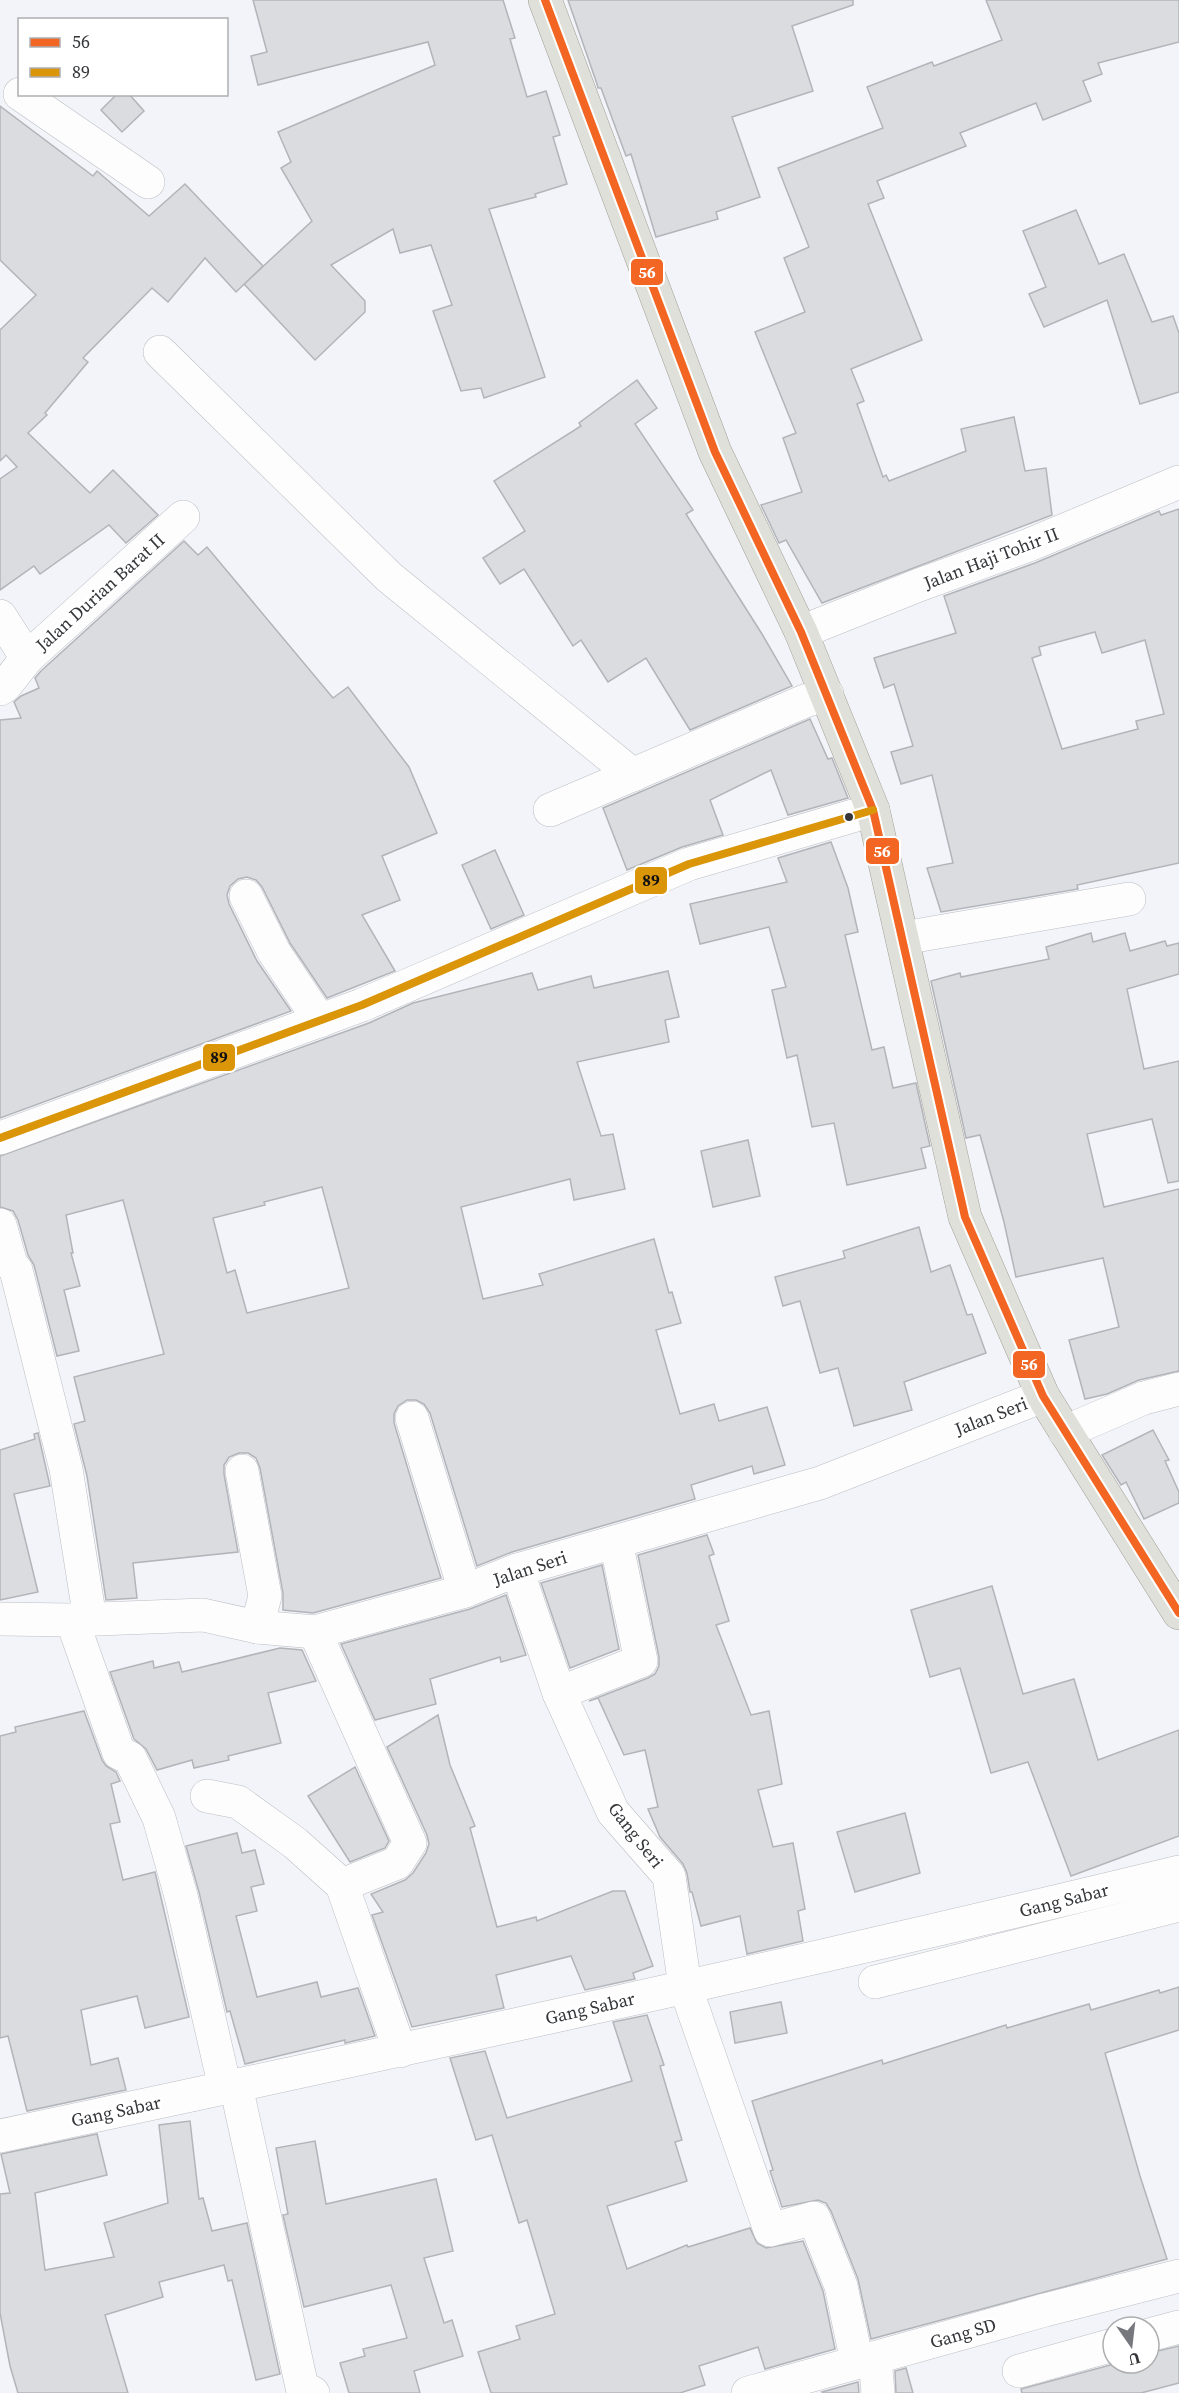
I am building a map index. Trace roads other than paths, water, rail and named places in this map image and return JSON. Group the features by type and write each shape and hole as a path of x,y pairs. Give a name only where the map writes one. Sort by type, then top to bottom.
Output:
{"main road":[{"path":"546,0 715,452 801,632 873,810 965,1217 1043,1396 1179,1612"}],"street":[{"path":"0,81 18,93"},
{"path":"23,96 148,182"},
{"path":"160,352 389,577 633,775"},
{"name":"Jalan Haji Tohir II","path":"801,632 919,585 1029,545 1179,482"},
{"name":"Jalan Durian Barat II","path":"0,616 27,658 183,517"},
{"path":"0,689 5,686 27,658"},
{"path":"550,810 827,693"},
{"path":"0,1138 373,1001 689,864 873,810"},
{"path":"246,896 274,952 320,1021"},
{"path":"903,938 1129,899"},
{"path":"0,1225 11,1264 16,1270 66,1469 81,1620 119,1753 130,1758 159,1818 182,1896 231,2087 302,2387 313,2393"},
{"path":"1065,1432 1144,1398 1179,1389"},
{"name":"Jalan Seri","path":"0,1619 81,1620 203,1615 257,1627 315,1632 465,1590 517,1569 820,1483 1043,1396"},
{"path":"412,1418 465,1590"},
{"path":"242,1471 265,1596 257,1627"},
{"path":"559,1693 641,1661 616,1542"},
{"name":"Gang Seri","path":"517,1569 559,1693 613,1812 669,1876 685,1986 770,2230 814,2218 841,2286 866,2360"},
{"path":"315,1632 410,1842 397,1863 342,1885"},
{"path":"207,1796 238,1802 295,1843 342,1885 400,2051"},
{"name":"Gang Sabar","path":"0,2136 400,2051 1009,1913 1179,1872"},
{"path":"875,1982 1179,1905"},
{"name":"Gang SD","path":"748,2393 1179,2276"},
{"path":"1161,2332 1179,2327"},
{"path":"1019,2371 1101,2348"},
{"path":"866,2360 878,2393"}]}
